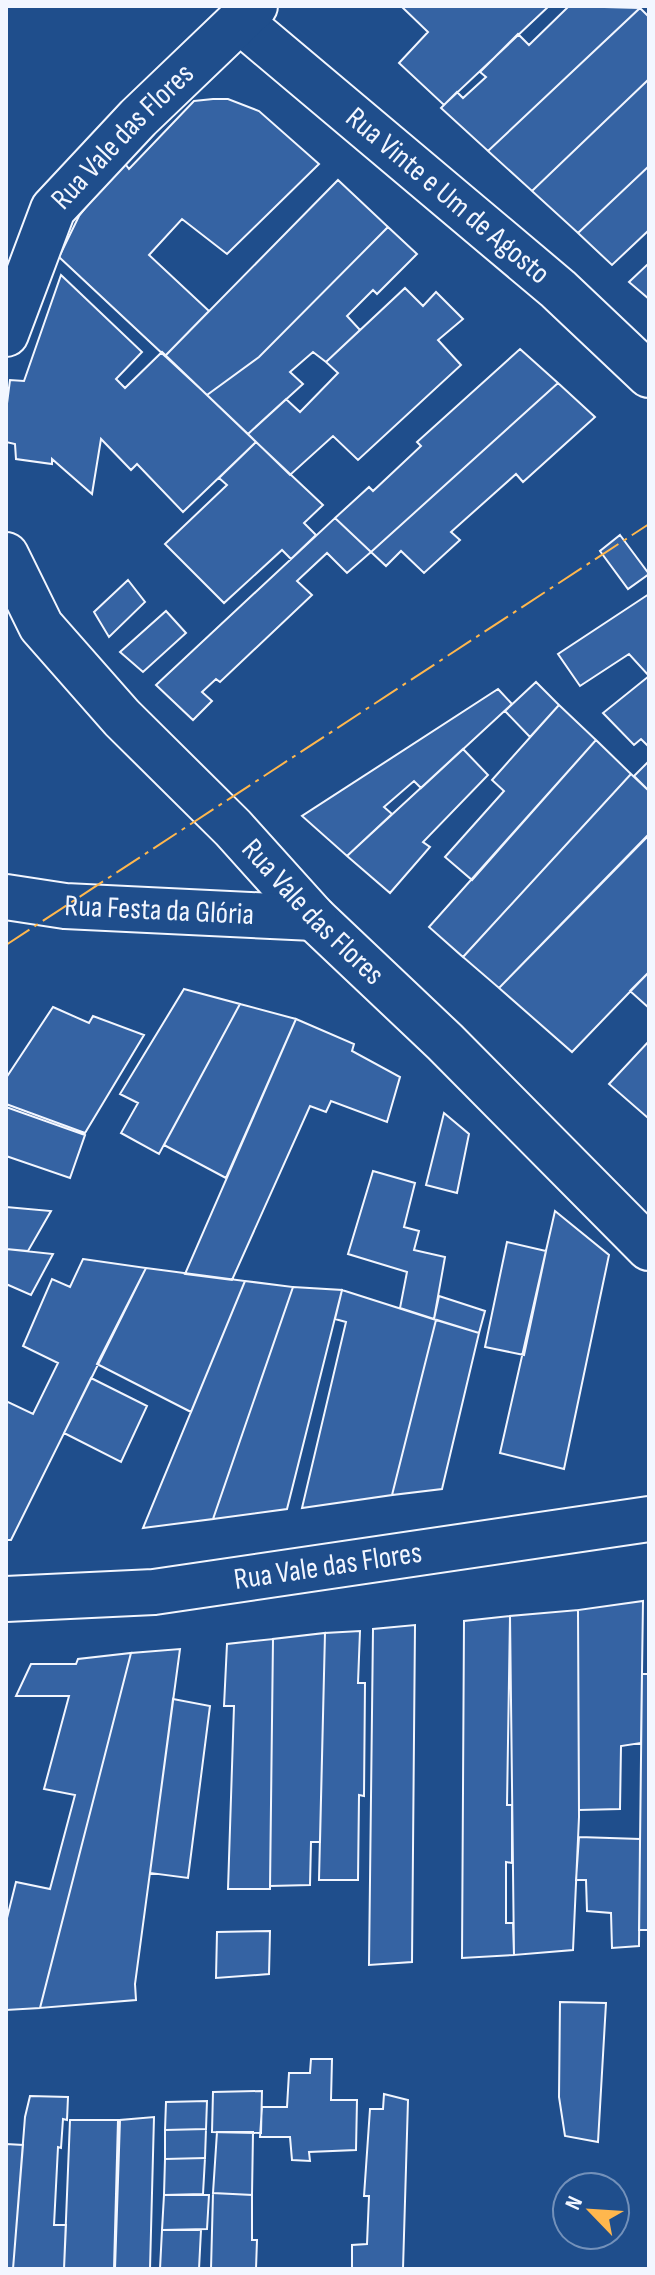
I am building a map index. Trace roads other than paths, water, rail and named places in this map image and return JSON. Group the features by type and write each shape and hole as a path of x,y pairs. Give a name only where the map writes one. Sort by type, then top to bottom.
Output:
{"street":[{"name":"Rua Vale das Flores","path":"6,334 53,209 138,118 248,14"},
{"name":"Rua Vinte e Um de Agosto","path":"248,14 558,289 649,375"},
{"name":"Rua Vale das Flores","path":"6,555 41,626 122,718 233,828 314,918 445,1042 649,1248"},
{"name":"Rua Festa da Glória","path":"6,897 65,906 314,918"},
{"name":"Rua Vale das Flores","path":"6,1599 154,1592 649,1519"}]}
